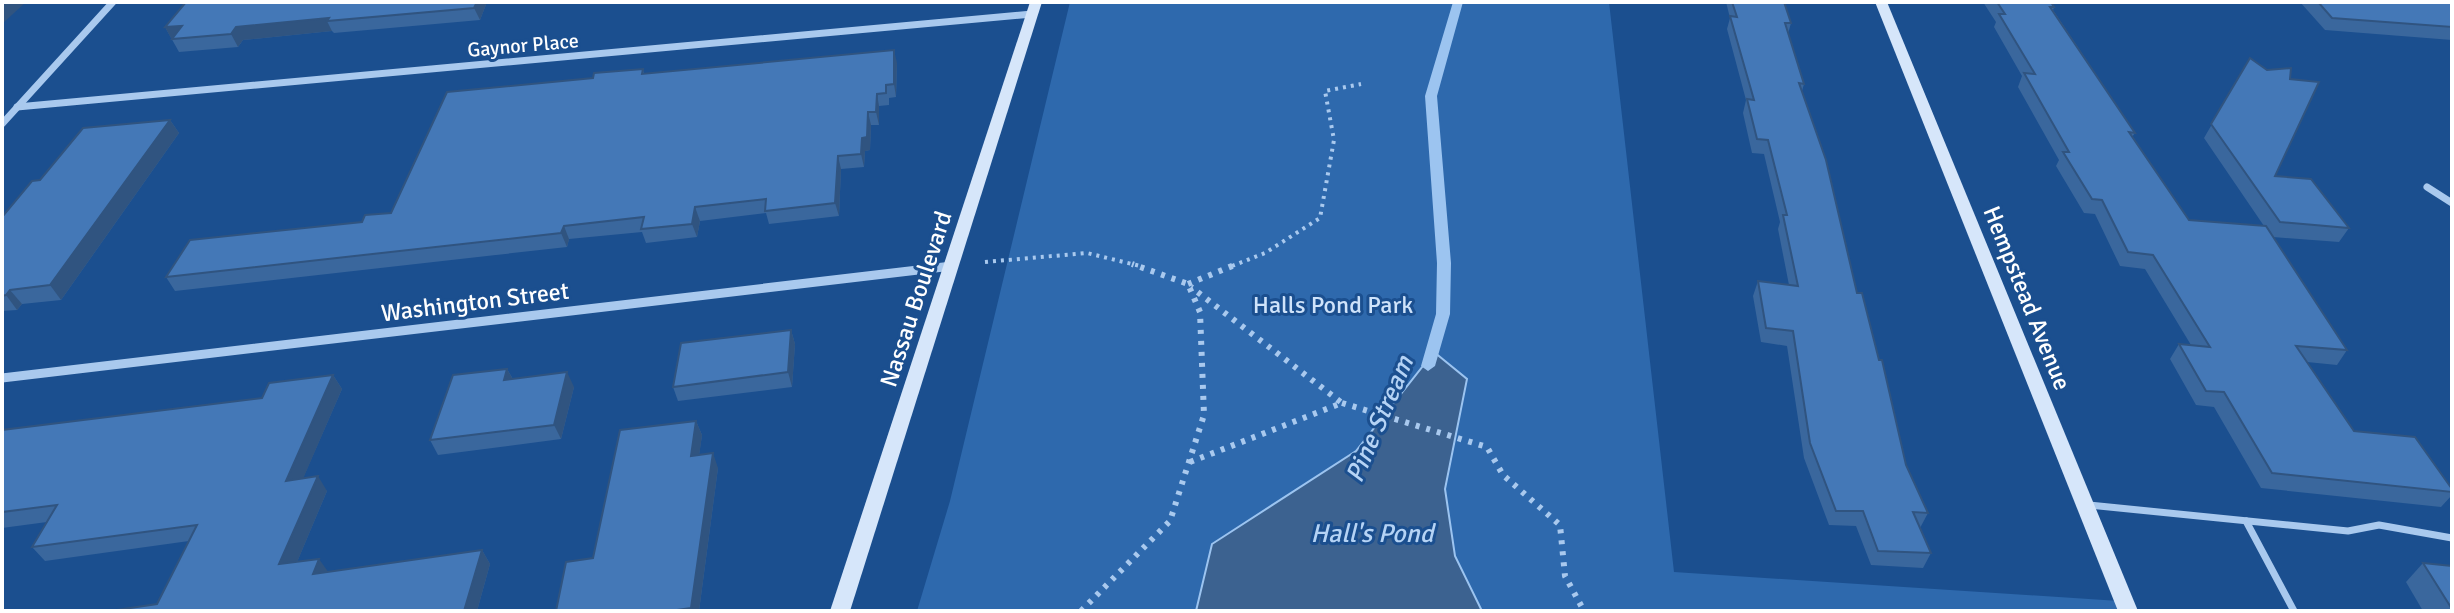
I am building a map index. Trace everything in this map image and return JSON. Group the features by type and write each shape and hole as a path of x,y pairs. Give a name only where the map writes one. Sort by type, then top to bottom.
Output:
{"main road":[{"name":"Hempstead Avenue","path":"1881,2 2128,611"},
{"name":"Nassau Boulevard","path":"840,611 1034,8"}],"street":[{"path":"2,124 113,2"},
{"name":"Gaynor Place","path":"17,107 1034,8"},
{"path":"2427,187 2452,203"},
{"name":"Washington Street","path":"2,378 953,266"}],"lane":[{"path":"2085,504 2348,531 2379,525 2452,538"},
{"path":"2246,521 2294,611"}],"path":[{"path":"1188,284 1265,253 1320,218 1336,153 1334,118 1325,91 1361,84"},
{"path":"953,266 1087,253 1151,269 1188,284 1342,403 1487,447 1503,475 1560,525 1565,576 1584,611"},
{"path":"1081,611 1170,521 1204,415 1200,312 1188,284"},
{"path":"1189,462 1342,403"}],"green space":[{"name":"Halls Pond Park","path":"1070,2 1609,2 1674,572 2134,602 2138,611 917,611 950,501"}],"water":[{"name":"Hall's Pond","path":"1434,352 1467,379 1445,489 1455,556 1482,611 1196,611 1212,544 1356,451"}],"building":[{"path":"186,2 477,2 474,8 236,27 231,34 172,39 182,26 165,27"},
{"path":"1732,2 1784,2 1791,23 1785,23 1804,84 1799,83 1826,160 1857,293 1862,293 1879,360 1882,360 1906,465 1928,513 1913,512 1931,553 1878,551 1863,511 1836,511 1810,443 1793,331 1766,328 1758,281 1798,286 1783,215 1787,215 1768,140 1757,139 1747,99 1754,100 1730,16 1737,17"},
{"path":"1997,2 2051,2 2054,7 2050,7 2135,133 2129,132 2189,220 2266,226 2347,350 2296,346 2354,431 2415,437 2452,492 2272,473 2224,392 2206,391 2179,344 2210,347 2153,255 2128,252 2102,200 2092,199 2063,152 2069,152 2024,73 2035,74 1999,14 2005,14"},
{"path":"2318,2 2452,2 2452,27 2332,18"},
{"path":"894,50 894,84 886,85 886,93 877,94 876,112 868,112 867,137 862,138 861,154 838,156 835,203 765,211 766,199 695,207 692,224 641,229 644,217 564,226 561,233 166,277 190,240 362,222 365,215 391,213 447,92 593,78 594,73 643,69 642,74"},
{"path":"2250,58 2267,70 2291,68 2290,79 2319,82 2275,176 2311,179 2349,228 2280,222 2211,124"},
{"path":"170,120 50,285 10,290 2,296 2,217 32,181 40,180 83,128"},
{"path":"791,330 788,372 673,387 681,343"},
{"path":"507,369 504,380 567,372 554,425 430,440 453,375"},
{"path":"333,375 286,481 318,476 279,564 319,559 313,574 482,550 464,611 110,611 157,604 197,525 32,547 57,505 2,512 2,430 262,398 269,383"},
{"path":"696,421 691,456 713,453 691,608 670,611 556,611 566,562 593,558 620,430"},
{"path":"2423,563 2452,566 2452,609"}],"waterway":[{"name":"Pine Stream","path":"1428,366 1443,314 1444,263 1431,96 1458,2"}]}
